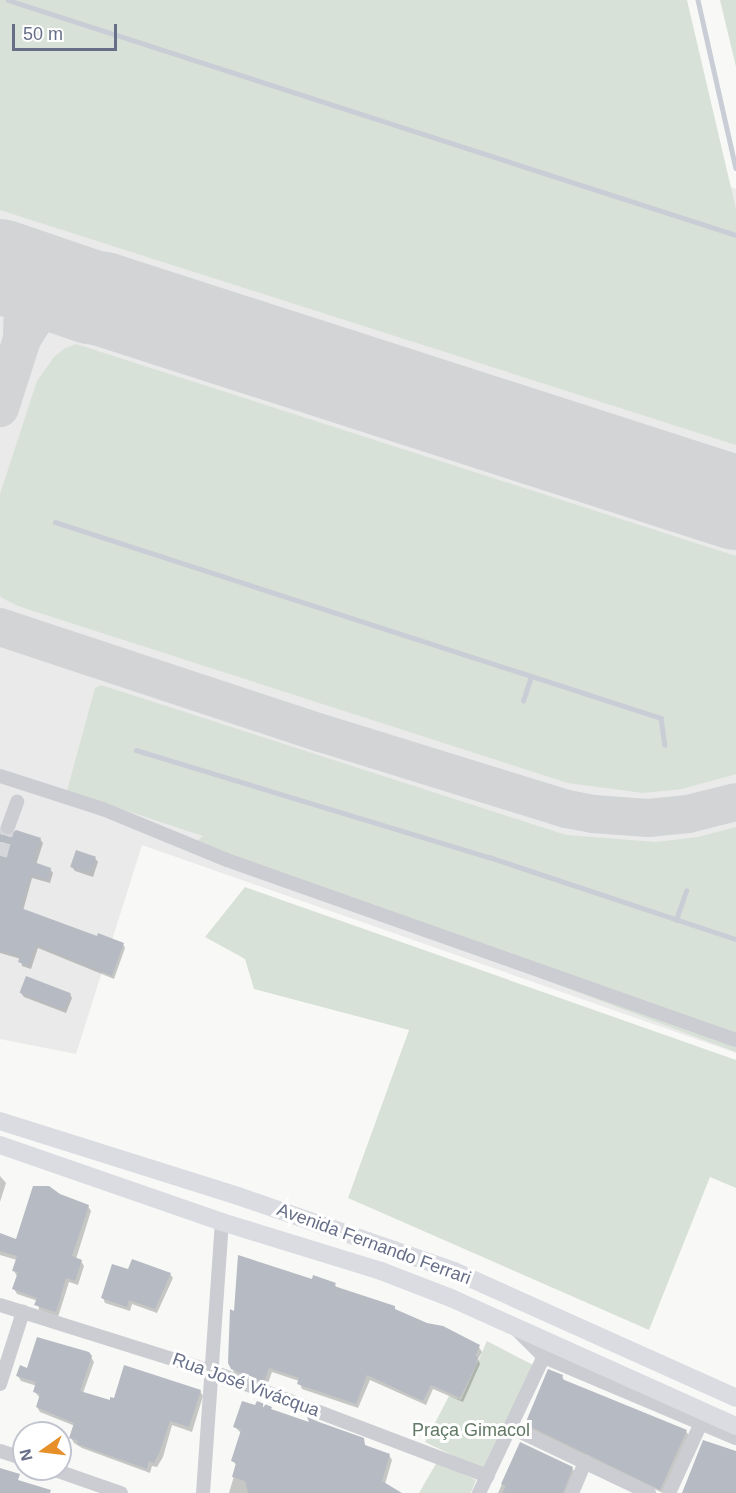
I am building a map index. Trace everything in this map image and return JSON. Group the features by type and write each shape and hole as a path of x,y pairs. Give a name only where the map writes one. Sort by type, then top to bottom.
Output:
{"main road":[{"name":"Avenida Fernando Ferrari","path":"0,1121 454,1271 736,1398"},
{"name":"Avenida Fernando Ferrari","path":"0,1145 222,1222 381,1271 513,1326 548,1350 736,1426"},
{"path":"199,1185 222,1222"}],"street":[{"path":"0,776 103,809 227,860 736,1040"},
{"path":"8,827 17,802"},
{"path":"203,1493 222,1222"},
{"name":"Rua José Vivácqua","path":"0,1305 211,1371 488,1476"},
{"path":"0,1383 23,1312"},
{"path":"479,1493 548,1350"},
{"name":"Avenida Fernando Ferrari","path":"548,1350 736,1438"},
{"path":"669,1493 701,1423"},
{"path":"510,1427 650,1493"},
{"path":"572,1493 585,1462"},
{"path":"72,1476 121,1493"}],"shaded area":[{"path":"0,0 90,0 736,189 736,1053 142,845 76,1054 0,1039"}],"green space":[{"path":"0,0 687,0 736,209 736,445 0,210"},
{"path":"720,0 736,0 736,67"},
{"path":"76,344 736,556 736,774 682,789 643,793 568,783 18,606 2,598 0,595 0,494 37,381 54,357 64,349"},
{"path":"101,685 566,835 656,842 698,837 736,827 736,1052 191,846 203,836 67,791 95,688"},
{"path":"245,887 736,1060 736,1188 710,1177 649,1330 348,1198 409,1030 254,989 245,959 205,937"},
{"name":"Praça Gimacol","path":"487,1341 535,1366 485,1471 425,1442 449,1396 461,1400"},
{"path":"437,1462 476,1480 471,1493 419,1493"}],"building":[{"path":"16,830 41,838 34,862 51,868 48,880 31,875 21,908 97,936 98,933 124,943 112,976 36,945 29,966 18,962 20,956 0,951 0,831 9,836"},
{"path":"76,850 96,857 90,874 70,867"},
{"path":"26,976 71,993 64,1010 20,993"},
{"path":"33,1186 49,1186 60,1194 89,1205 72,1256 82,1260 75,1281 66,1278 56,1312 34,1305 37,1298 12,1289 18,1272 12,1271 17,1256 0,1251 0,1233 16,1239"},
{"path":"238,1255 312,1279 313,1275 336,1283 334,1286 395,1306 395,1309 427,1323 443,1326 480,1345 475,1356 478,1357 476,1365 460,1398 431,1385 423,1401 367,1375 356,1404 297,1384 299,1378 269,1368 264,1382 231,1369 228,1363 230,1309 234,1311"},
{"path":"132,1259 171,1273 155,1309 129,1300 127,1307 101,1298 112,1264 128,1269"},
{"path":"37,1337 89,1352 92,1356 80,1391 110,1400 110,1397 114,1398 124,1365 201,1390 189,1427 170,1421 160,1451 154,1463 149,1461 147,1469 77,1444 78,1441 72,1439 74,1423 72,1421 36,1407 40,1394 33,1392 36,1382 16,1376 20,1365 27,1368"},
{"path":"548,1369 563,1375 562,1379 687,1430 660,1490 525,1424"},
{"path":"242,1401 255,1405 257,1401 272,1407 271,1409 309,1422 307,1417 364,1438 365,1445 390,1454 382,1481 402,1493 248,1493 245,1481 232,1477 236,1463 231,1461 241,1430 233,1427"},
{"path":"703,1440 736,1451 736,1493 682,1493"},
{"path":"520,1442 573,1467 563,1493 502,1493 506,1486 501,1484"},
{"path":"0,1468 12,1472 12,1481 21,1481 51,1490 50,1493 0,1493"}],"waterway":[{"path":"8,0 736,235"},
{"path":"698,0 736,168"},
{"path":"55,522 661,718 665,745"},
{"path":"523,701 531,676"},
{"path":"136,750 489,857 736,939"},
{"path":"676,920 686,891"}],"taxiway":[{"path":"0,267 23,307 22,339"},
{"path":"0,408 22,339 36,317 51,306 70,298 91,297"},
{"path":"0,627 321,733 567,809 593,814 648,818 688,814 736,802"}],"runway":[{"path":"0,266 736,503"}],"tunnel":[{"path":"0,856 8,827"}]}
